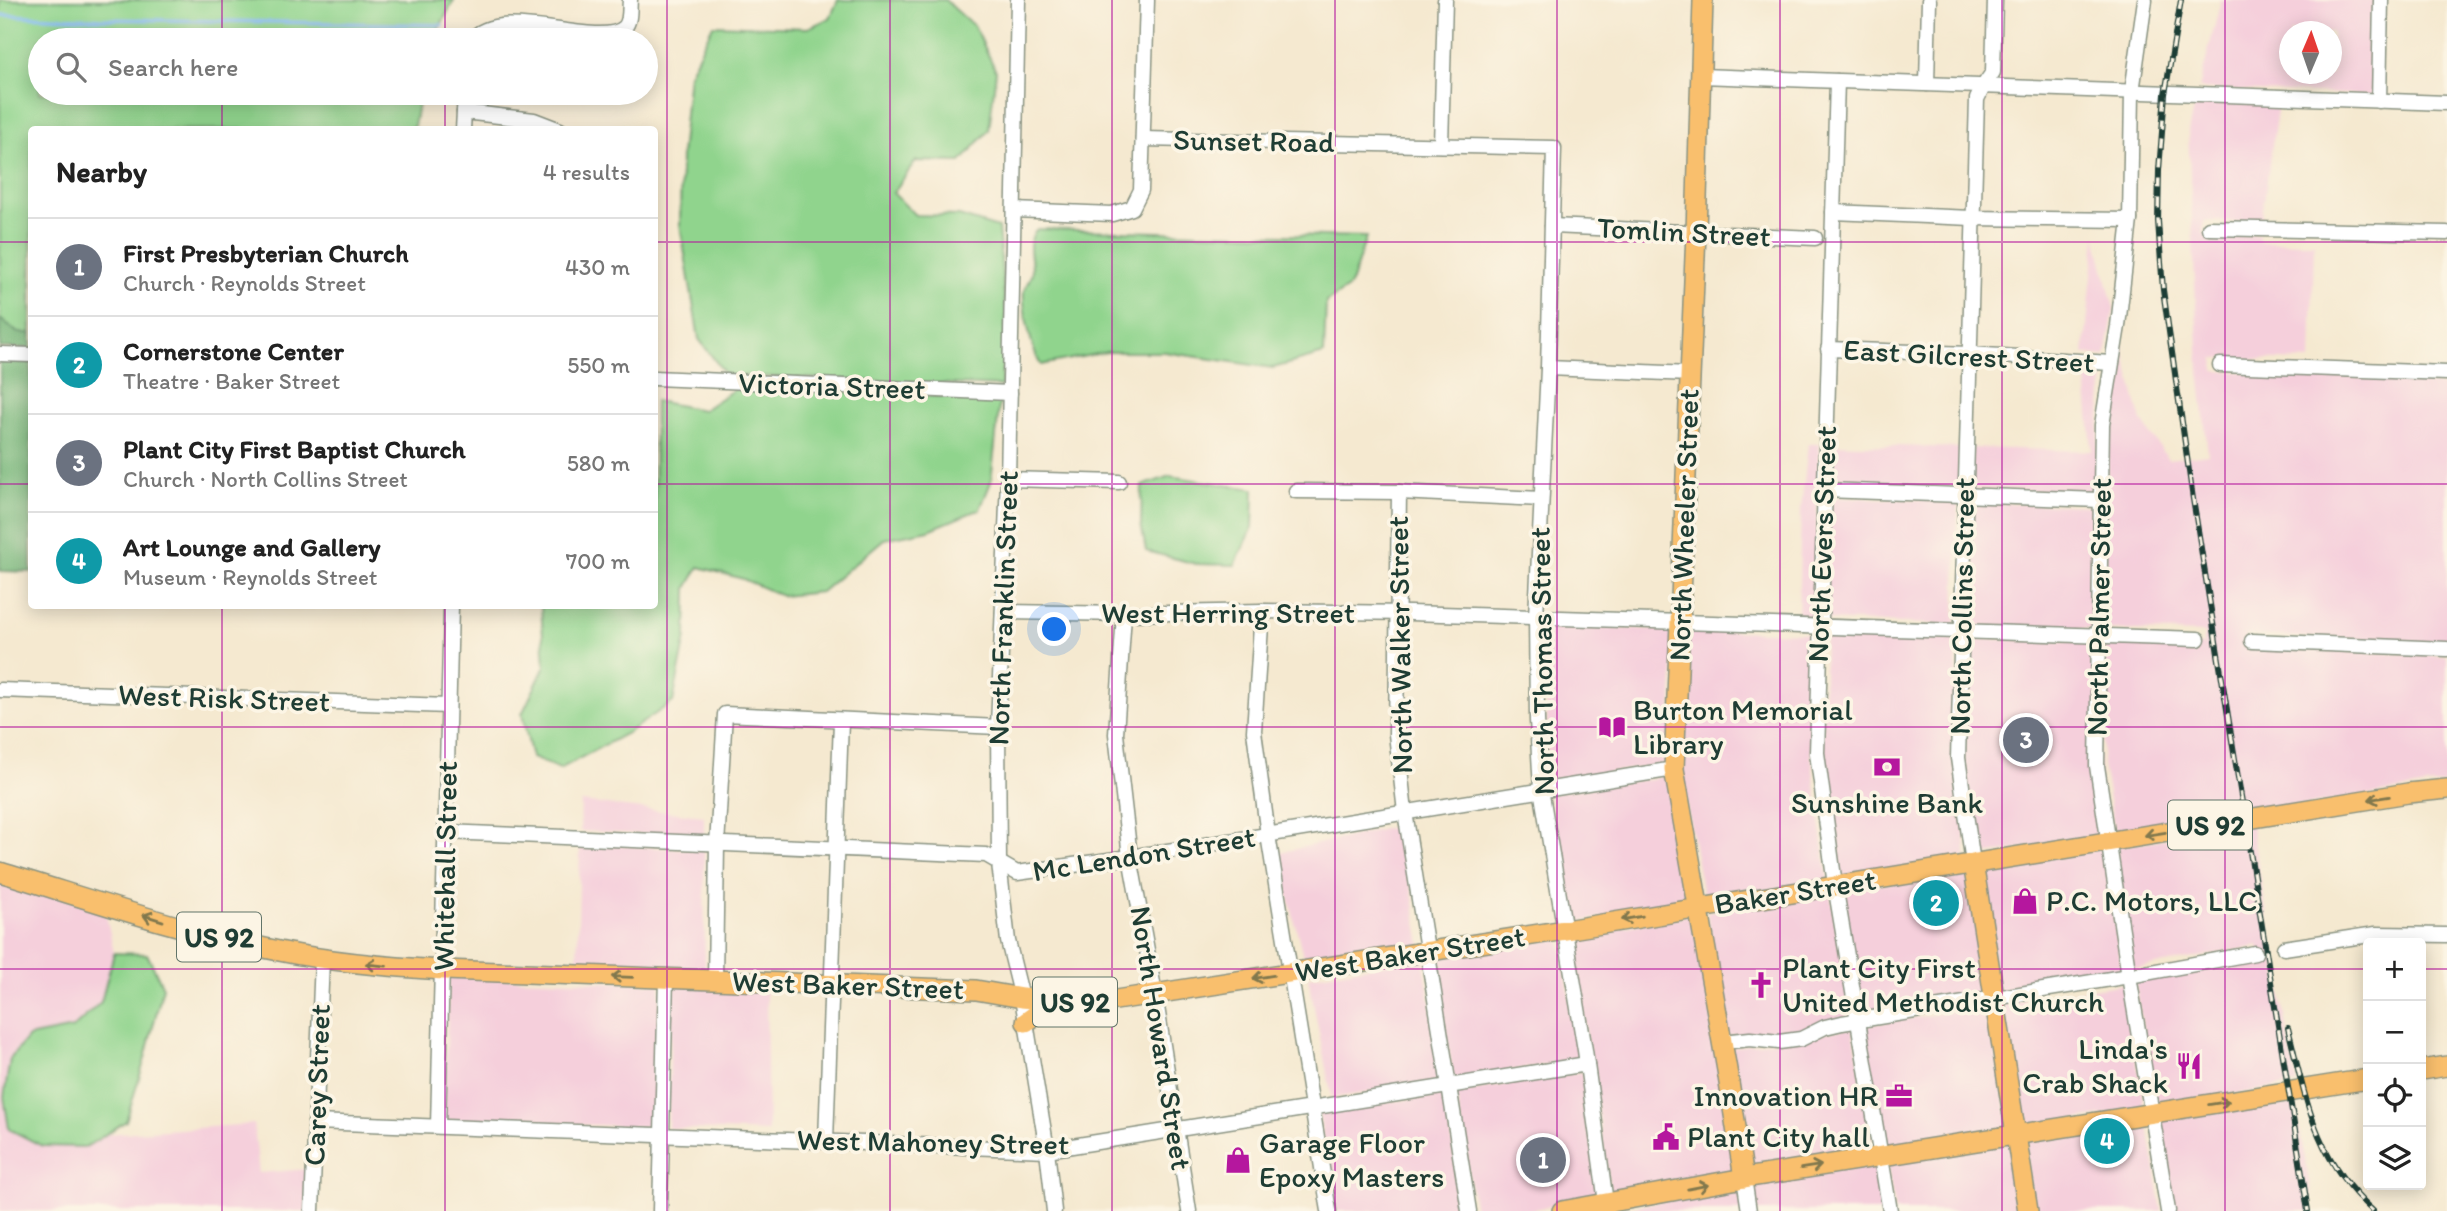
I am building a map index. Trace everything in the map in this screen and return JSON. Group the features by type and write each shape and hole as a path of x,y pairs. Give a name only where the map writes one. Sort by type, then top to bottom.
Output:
{"main road":[{"name":"North Wheeler Street","path":"1703,0 1674,769 1700,907 1744,1178"},
{"name":"US 92","path":"1973,863 2447,789"},
{"name":"Baker Street","path":"1700,907 1973,863"},
{"name":"North Collins Street","path":"1973,863 2028,1211"},
{"name":"West Baker Street","path":"0,872 212,935 322,959 444,970 976,990 1022,998 1090,1004 1700,907"},
{"name":"US 92","path":"1026,1022 1037,1014 1090,1004"},
{"path":"2426,1069 2447,1066"},
{"path":"1562,1211 1607,1207 1744,1178 2363,1080"}],"street":[{"path":"624,28 629,17 629,0"},
{"name":"North Franklin Street","path":"1018,0 1008,479 998,727 999,863 1009,941 1022,998 1047,1150 1054,1211"},
{"path":"1143,139 1147,0"},
{"path":"1441,145 1445,0"},
{"path":"1927,84 1928,0"},
{"name":"North Collins Street","path":"1973,863 1958,758 1964,495 1977,99 1993,72 1995,0"},
{"name":"North Palmer Street","path":"2145,0 2132,92 2130,220 2118,326 2102,425 2097,766 2168,1211"},
{"path":"2379,101 2381,0"},
{"path":"488,28 502,25 536,28"},
{"path":"1701,76 2447,103"},
{"name":"North Evers Street","path":"1838,81 1817,753 1835,885 1890,1211"},
{"path":"463,126 464,105"},
{"path":"464,112 534,120 550,126"},
{"name":"Sunset Road","path":"1014,210 1112,214 1132,208 1141,190 1143,139 1554,148"},
{"name":"North Thomas Street","path":"1554,148 1548,368 1536,616 1537,720 1541,789 1587,1064 1607,1207"},
{"path":"1833,212 1972,218 2130,220"},
{"name":"Tomlin Street","path":"1552,226 1815,237"},
{"path":"2209,228 2447,233"},
{"name":"East Gilcrest Street","path":"1828,349 2111,363"},
{"path":"0,354 28,355"},
{"path":"2220,365 2447,373"},
{"path":"1548,368 1690,374"},
{"name":"Victoria Street","path":"658,378 1010,393"},
{"path":"1008,479 1119,482"},
{"path":"1824,490 2100,500"},
{"path":"1296,491 1399,492 1541,499"},
{"name":"North Walker Street","path":"1399,492 1395,734 1405,813 1469,1211"},
{"name":"Whitehall Street","path":"438,1126 444,970 451,609"},
{"path":"1262,611 1254,731 1268,835 1329,1211"},
{"name":"West Herring Street","path":"1003,612 1398,612 2198,639"},
{"name":"North Howard Street","path":"1124,614 1116,734 1130,857 1155,994 1189,1211"},
{"path":"2252,641 2447,649"},
{"name":"West Risk Street","path":"0,690 448,706"},
{"path":"715,980 725,714 998,727"},
{"path":"826,1141 841,721"},
{"name":"Mc Lendon Street","path":"446,832 986,855 1017,873 1674,769"},
{"path":"2284,948 2376,934 2447,935"},
{"path":"1722,1042 1750,1039 1779,1042 1801,1039 1825,1027 1857,1020 2255,953"},
{"name":"Carey Street","path":"313,1211 322,959"},
{"path":"660,1211 666,978"},
{"name":"West Mahoney Street","path":"315,1122 1047,1150 1587,1064"},
{"name":"North Wheeler Street","path":"1744,1178 1749,1211"}],"shaded area":[{"path":"2221,0 2375,0 2373,95 2199,89"},
{"path":"2195,102 2278,104 2261,222 2204,221 2203,234 2259,235 2259,242 2314,243 2311,361 2215,358 2214,371 2325,375 2447,386 2447,643 2247,635 2246,647 2447,656 2447,783 2115,834 2103,765 2105,643 2204,645 2204,633 2105,630 2108,426 2121,339 2141,420 2168,459 2208,454 2199,371 2188,131"},
{"path":"2096,236 2114,309 2106,356 2084,354"},
{"path":"2085,367 2104,369 2094,493 1970,489 1972,448 2092,451"},
{"path":"1808,444 1819,444 1814,620 1798,619 1801,509"},
{"path":"1831,444 1960,448 1959,488 1830,484"},
{"path":"1829,497 1958,501 1955,625 1825,620"},
{"path":"1970,502 2094,506 2094,629 1967,626"},
{"path":"1546,627 1675,630 1669,763 1548,782"},
{"path":"1687,630 1813,633 1811,754 1828,880 1704,900 1680,768"},
{"path":"1825,633 1955,638 1966,858 1840,878 1822,752"},
{"path":"1966,639 2094,642 2103,836 1978,856 1964,757"},
{"path":"1670,776 1693,902 1575,922 1550,794"},
{"path":"581,802 704,816 704,837 580,831"},
{"path":"1401,825 1421,945 1305,964 1278,853"},
{"path":"2251,825 2297,1084 2156,1106 2135,982 2261,958 2259,946 2133,969 2116,847"},
{"path":"580,844 704,850 705,973 577,968"},
{"path":"2105,849 2122,971 1999,992 1980,869"},
{"path":"1968,871 1987,993 1862,1013 1842,891"},
{"path":"0,879 105,910 114,953 101,1002 73,1028 28,1037 42,1146 86,1147 107,1134 254,1124 259,1173 308,1169 307,1211 0,1211"},
{"path":"1830,893 1851,1015 1799,1033 1779,1036 1727,1035 1707,912"},
{"path":"1695,914 1737,1173 1611,1196 1572,937"},
{"path":"1560,939 1580,1059 1454,1080 1434,957"},
{"path":"1423,958 1443,1081 1332,1098 1308,977"},
{"path":"449,977 660,984 656,1127 444,1120"},
{"path":"2124,984 2144,1108 2021,1128 2001,1004"},
{"path":"672,985 766,988 768,1132 668,1128"},
{"path":"1989,1006 2009,1130 1885,1150 1864,1026"},
{"path":"1853,1028 1873,1151 1748,1170 1729,1048"},
{"path":"1582,1072 1600,1198 1522,1211 1475,1211 1456,1093"},
{"path":"1445,1094 1463,1211 1335,1211 1319,1113"},
{"path":"2295,1104 2312,1211 2174,1211 2158,1119"},
{"path":"2147,1121 2162,1211 2034,1211 2023,1141"},
{"path":"2011,1142 2023,1211 1895,1211 1887,1162"},
{"path":"1875,1164 1884,1211 1755,1211 1750,1183"},
{"path":"1739,1185 1743,1211 1614,1211"}],"green space":[{"path":"0,0 454,0 439,28 28,28 28,105 418,105 414,126 28,126 28,333 18,333 0,319"},
{"path":"838,0 945,0 975,27 996,71 989,130 961,162 916,161 893,193 915,215 959,216 998,228 1006,317 1001,386 726,375 699,339 680,225 681,155 689,74 713,25 808,28 830,18"},
{"path":"1037,229 1366,237 1348,288 1326,302 1324,354 1273,368 1164,352 1107,352 1041,365 1031,340 1024,298 1024,291 1032,273 1030,245"},
{"path":"0,319 18,333 28,333 28,348 0,348"},
{"path":"0,361 28,362 28,572 0,571"},
{"path":"736,388 1000,399 991,482 980,509 929,530 884,539 821,592 782,596 743,579 699,567 687,588 686,637 673,702 627,733 560,769 532,758 522,714 545,666 541,609 658,609 658,402 703,410"},
{"path":"1170,476 1254,489 1253,527 1235,565 1196,564 1146,551 1141,524 1142,486"},
{"path":"114,953 147,954 163,987 126,1121 86,1147 42,1146 9,1129 4,1097 10,1059 28,1037 73,1028 101,1002"}],"waterway":[{"path":"0,15 442,25"}],"railway":[{"path":"2181,0 2165,94 2159,170 2158,221 2163,290 2193,499 2308,1211"},
{"path":"2288,1028 2308,1104 2325,1149 2353,1191 2373,1211"}],"place":[{"name":"Burton Memorial Library","path":"1612,727"},
{"name":"Plant City First Baptist Church","path":"2026,740"},
{"name":"Sunshine Bank","path":"1887,767"},
{"name":"P.C. Motors, LLC","path":"2025,901"},
{"name":"Cornerstone Center","path":"1936,903"},
{"name":"Plant City First United Methodist Church","path":"1761,985"},
{"name":"Linda's Crab Shack","path":"2189,1066"},
{"name":"Innovation HR","path":"1899,1096"},
{"name":"Plant City hall","path":"1666,1137"},
{"name":"Art Lounge and Gallery","path":"2107,1141"},
{"name":"Garage Floor Epoxy Masters","path":"1238,1160"},
{"name":"First Presbyterian Church","path":"1543,1160"}]}
